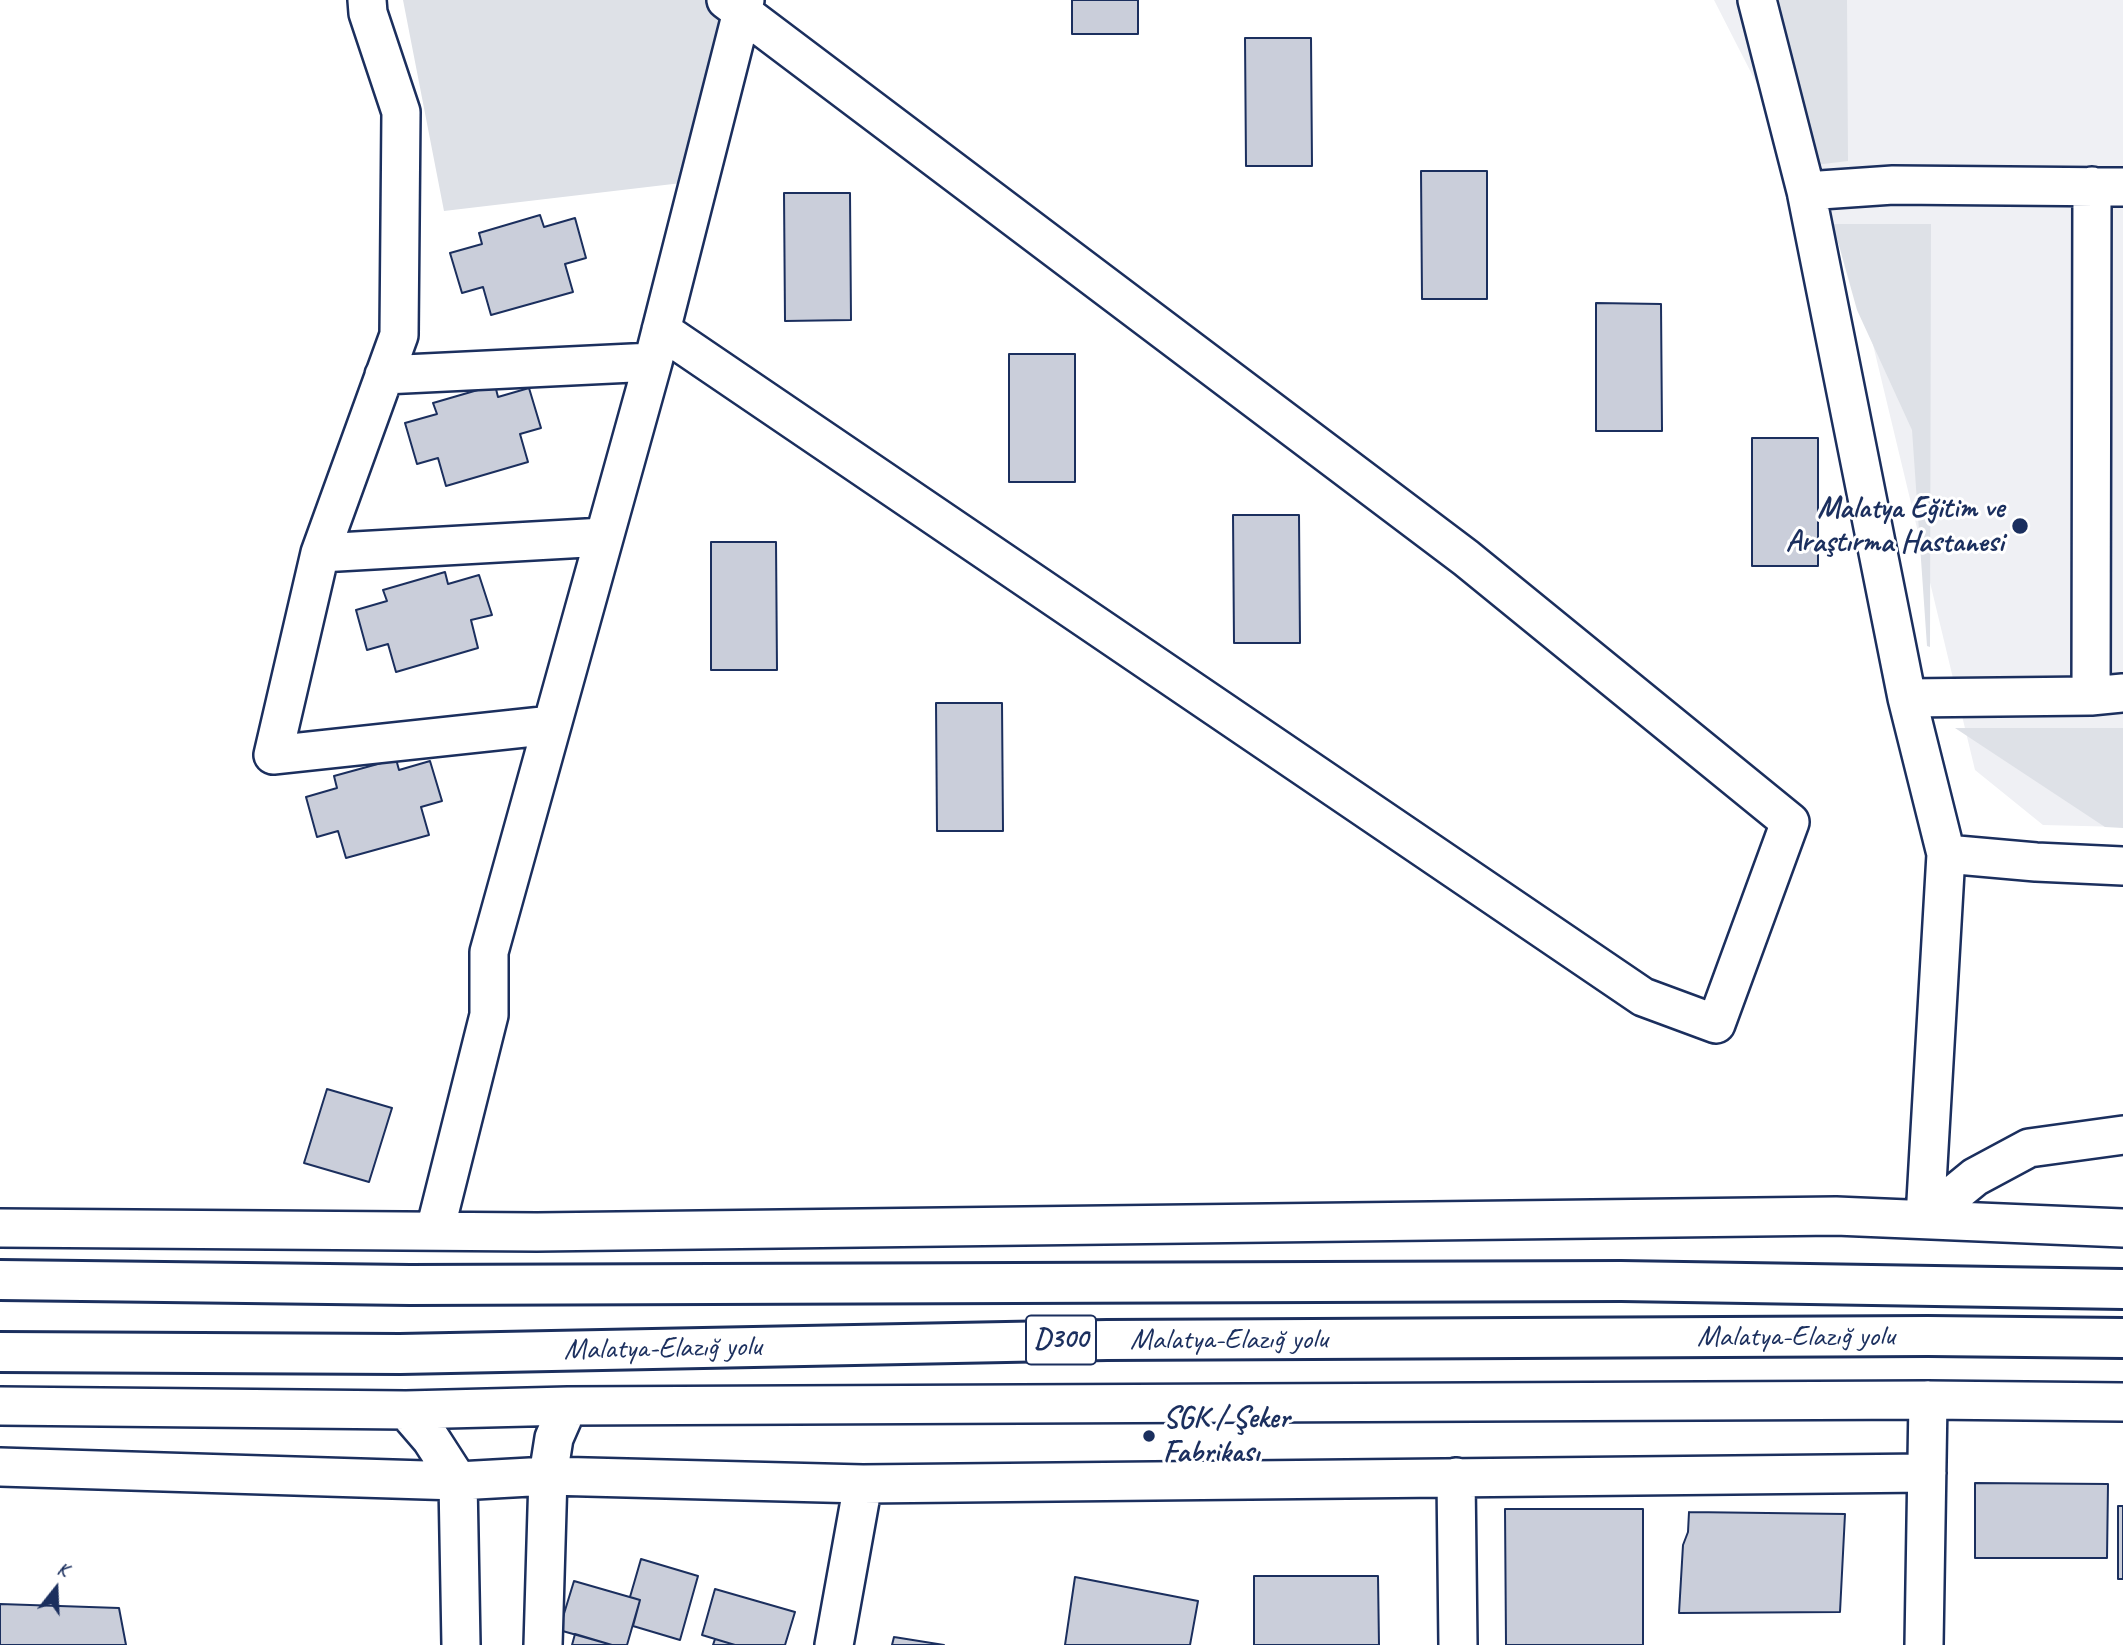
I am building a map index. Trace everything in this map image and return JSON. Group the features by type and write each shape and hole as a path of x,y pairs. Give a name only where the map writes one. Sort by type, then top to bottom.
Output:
{"highway":[{"name":"Malatya-Elazığ yolu","path":"0,1280 410,1285 1621,1281 2123,1289"},
{"name":"Malatya-Elazığ yolu","path":"0,1352 400,1354 1107,1339 1928,1336 2123,1338"}],"street":[{"path":"367,0 368,13 401,112 399,335 320,554 273,755 552,725"},
{"path":"1757,0 1806,191 1907,698 1946,854 1925,1218"},
{"path":"384,375 657,346 1643,997 1716,1024 1790,822 1466,558 738,4 657,346 489,952 489,1015 435,1230"},
{"path":"1806,191 1893,185 2108,187 2107,695 1907,698"},
{"path":"320,554 604,537"},
{"path":"1946,854 2123,866"},
{"path":"1925,1218 1975,1177 2029,1148 2123,1135"},
{"path":"0,1228 537,1232 1836,1216 2123,1228"},
{"path":"1924,1645 1928,1400"},
{"path":"0,1406 406,1410 568,1406 1928,1400 2123,1402"},
{"path":"543,1645 548,1476 554,1438 568,1406"},
{"path":"406,1410 431,1439 458,1481 461,1645"},
{"path":"0,1467 458,1481 548,1476 863,1484 1927,1473"},
{"path":"1456,1477 1458,1645"},
{"path":"834,1645 863,1484"}],"shaded area":[{"path":"403,0 715,0 732,13 690,182 444,211"},
{"name":"Malatya Eğitim ve Araştırma Hastanesi","path":"1714,0 2123,0 2123,827 2043,825 1975,770 1858,282"},
{"path":"1775,0 1847,0 1848,161 1815,165"},
{"path":"1833,224 1931,224 1930,647 1927,646 1912,430 1857,310"},
{"path":"1955,728 2123,728 2123,828 2105,827"}],"building":[{"path":"1072,0 1138,0 1138,34 1072,34"},
{"path":"1245,38 1311,38 1312,166 1246,166"},
{"path":"1421,171 1487,171 1487,299 1422,299"},
{"path":"784,193 850,193 851,320 785,321"},
{"path":"540,215 544,227 575,218 586,258 565,264 573,292 491,315 483,287 462,293 450,253 482,244 479,233"},
{"path":"1596,303 1661,304 1662,431 1596,431"},
{"path":"1009,354 1075,354 1075,482 1009,482"},
{"path":"495,385 498,397 529,388 541,428 520,434 528,462 446,486 438,458 417,464 405,423 437,414 433,403"},
{"path":"1752,438 1818,438 1818,566 1752,566"},
{"path":"1233,515 1299,515 1300,643 1234,643"},
{"path":"711,542 776,542 777,670 711,670"},
{"path":"445,572 448,584 479,575 492,615 471,620 478,648 396,672 388,644 367,650 356,610 387,601 383,590"},
{"path":"936,703 1002,703 1003,831 937,831"},
{"path":"396,759 399,770 430,761 442,801 421,807 429,835 346,858 338,831 317,837 306,797 337,788 334,776"},
{"path":"327,1089 392,1108 369,1182 304,1163"},
{"path":"1975,1483 2108,1484 2107,1558 1975,1558"},
{"path":"2118,1506 2123,1506 2123,1579 2118,1579"},
{"path":"1505,1509 1643,1509 1643,1645 1506,1645"},
{"path":"1689,1512 1845,1514 1840,1612 1679,1613 1683,1545 1688,1532"},
{"path":"641,1559 698,1576 680,1640 633,1626 640,1600 630,1597"},
{"path":"1254,1576 1378,1576 1379,1645 1254,1645"},
{"path":"1075,1577 1198,1601 1190,1645 1065,1645"},
{"path":"574,1581 640,1600 627,1645 612,1645 559,1630"},
{"path":"715,1589 795,1612 785,1645 735,1645 702,1635"},
{"path":"0,1604 119,1608 126,1645 0,1645"},
{"path":"575,1634 612,1645 572,1645"},
{"path":"894,1637 944,1645 892,1645"},
{"path":"715,1639 735,1645 713,1645"}],"place":[{"name":"Malatya Eğitim ve Araştırma Hastanesi","path":"2020,526"},
{"name":"SGK / Şeker Fabrikası","path":"1149,1436"}]}
